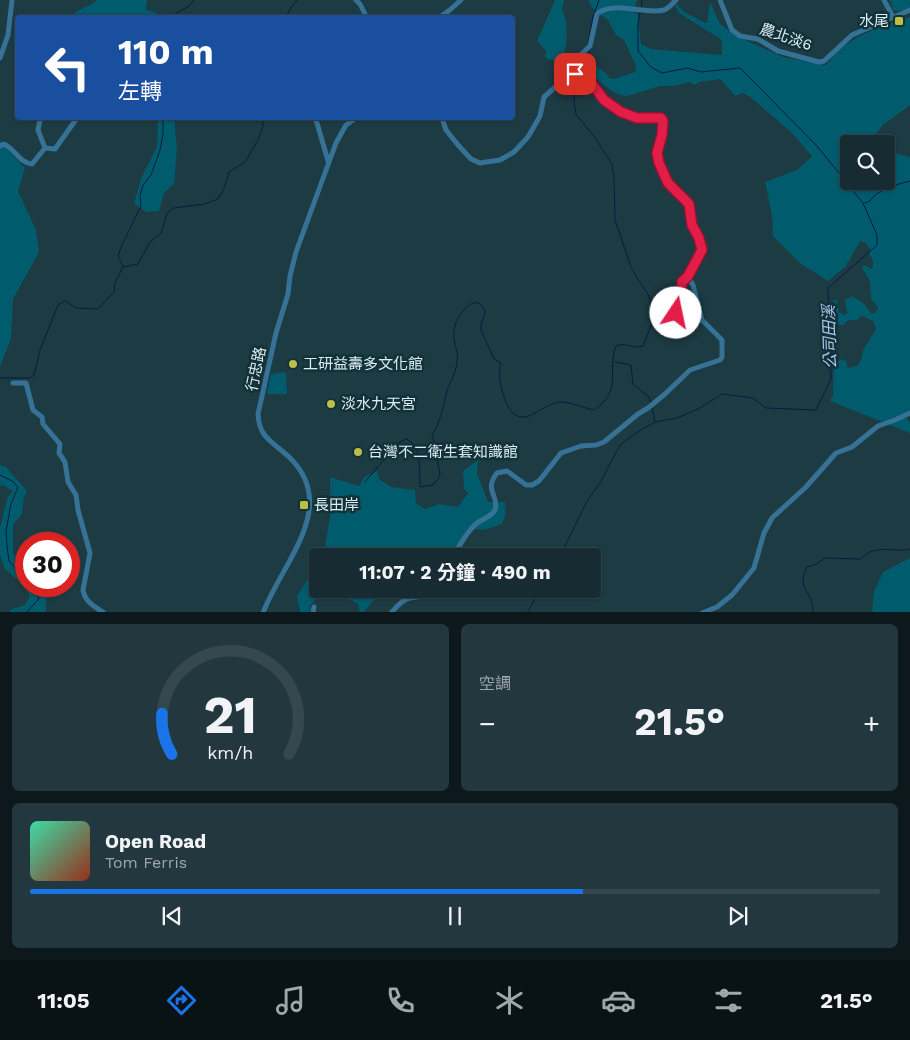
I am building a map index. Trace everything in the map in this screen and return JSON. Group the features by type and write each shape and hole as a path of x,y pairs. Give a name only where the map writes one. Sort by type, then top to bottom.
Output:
{"street":[{"path":"0,58 8,35 12,0"},
{"path":"356,0 366,15"},
{"path":"443,15 461,0"},
{"path":"443,120 446,130 471,159 480,164 500,160 520,147 528,137 540,116 544,97 569,75 576,58 588,48 597,14 600,11 619,8 662,10 676,0"},
{"name":"農北淡6","path":"720,0 732,30 740,36 758,39 778,51 819,62 824,61 852,35 893,17"},
{"path":"884,0 893,17 910,10"},
{"path":"569,75 583,75 604,100 621,112 637,118 661,118 663,121 662,135 657,153 659,163 668,183 689,204 692,225 699,238 702,250 688,276 682,282 676,313 666,330"},
{"path":"40,120 38,130 45,148"},
{"path":"45,148 55,149 76,120"},
{"path":"315,120 328,161"},
{"path":"346,125 349,120"},
{"name":"行忠路","path":"265,612 305,531 309,515 309,486 297,465 266,438 259,425 258,414 276,333 288,294 296,252 328,161 346,125 353,120"},
{"path":"0,146 4,144 10,146 24,162 32,164 45,148"},
{"path":"458,548 475,524 492,513 496,508 496,502 490,488 493,478 497,473 507,471 526,485 532,485 539,481 561,453 581,446 596,445 604,442 665,394 690,370 722,358 722,340 702,320 693,285 688,276"},
{"path":"13,383 26,383 33,410 42,416 43,424 60,444 59,453 65,462 68,482 76,495 78,510 90,553 83,590 84,595 86,601 104,612"},
{"path":"702,612 717,606 732,595 754,568 764,533 772,518 806,487 836,453 852,447 878,426 910,413"},
{"path":"391,612 397,605 410,598"}],"shaded area":[{"path":"97,0 147,0 146,10 158,15 73,15"},
{"path":"555,0 564,0 562,10 566,20 567,34 563,59 556,62 545,58 546,51 537,41"},
{"path":"589,0 637,0 634,13 638,14 641,44 651,49 722,55 722,40 679,13 675,6 677,4 683,11 705,23 707,22 710,2 720,24 736,36 783,57 826,65 837,52 855,39 882,26 910,17 910,105 883,125 875,135 840,135 840,190 895,190 895,153 910,157 910,411 907,418 910,423 910,433 830,401 833,395 834,360 839,361 841,359 846,361 848,368 857,366 861,360 863,350 876,329 873,321 862,316 857,320 848,320 844,325 839,325 833,313 834,300 837,300 839,312 844,315 847,313 845,300 853,296 863,303 872,314 876,312 878,307 871,299 870,281 862,268 864,265 872,269 873,265 869,254 870,249 866,243 860,241 846,266 828,281 801,264 773,236 772,216 765,182 797,170 812,156 792,133 750,97 743,93 735,96 720,79 700,82 694,85 689,82 675,86 661,86 627,96 617,94 608,89 593,76 592,72 596,66 606,73 609,78 614,79 635,72 636,66 624,40 616,35 608,20 595,11"},
{"path":"890,0 910,0 910,9 893,10"},
{"path":"158,120 174,120 177,149 174,184 164,193 159,211 146,212 134,203 142,176 157,147"},
{"path":"0,141 25,168 18,191 36,230 39,252 13,299 11,339 0,367"},
{"path":"286,372 287,394 267,393 271,374"},
{"path":"478,460 477,473 488,502 505,502 506,513 502,524 484,530 468,528 455,548 325,548 331,510 330,477 359,486 364,477 377,471 379,479 391,487 415,490 416,503 425,509 439,504 458,507 468,493 464,489 463,471"},
{"path":"0,465 6,467 27,491 24,496 22,514 13,525 15,578 5,569 0,556 0,528 7,499 13,491 3,485 0,486"},
{"path":"910,558 910,612 872,612 874,591 883,572"},
{"path":"309,577 309,598 317,598 310,606 310,612 300,612 297,596"},
{"path":"29,597 46,597 46,612 9,612 12,609 25,605"},
{"path":"347,598 375,598 364,612 360,612 358,604"}],"waterway":[{"path":"173,15 189,6 194,0"},
{"path":"288,15 288,12 297,0"},
{"path":"588,43 593,17 599,0"},
{"name":"公司田溪","path":"641,9 642,0"},
{"name":"公司田溪","path":"564,548 586,503 600,483 620,445 655,422 677,418 698,409 722,394 753,398 766,408 816,410 831,379 828,288 877,245 877,235 863,203 817,146 740,68 701,72 687,68 662,73 651,67 638,51 640,13"},
{"path":"584,73 588,68 588,49"},
{"path":"365,482 392,446 406,439 411,442 418,453 420,487 433,485 440,476 432,435 440,419 456,366 455,326 462,312 475,302 484,308 485,312 481,330 494,359 501,363 501,386 506,403 515,415 521,417 529,416 560,402 594,410 603,403 612,388 613,355 616,346 643,346 651,326 651,304 649,296 631,267 615,220 612,164 596,139 576,114 574,102 575,86 582,76"},
{"path":"123,266 118,256 141,206 140,195 143,185 151,175 160,150 163,120"},
{"path":"0,378 30,378 34,375 40,350 58,305 65,301 76,308 98,309 114,292 115,283 123,267 138,264 150,242 161,233 167,213 174,208 204,204 218,199 229,172 245,162 258,140 263,120"},
{"path":"865,203 882,191 910,181"},
{"path":"615,362 631,365 633,384 649,397 651,403"},
{"path":"652,407 655,422"},
{"path":"0,475 12,481 18,487 11,504 6,531 9,561 15,567"},
{"path":"813,612 813,605 803,581 807,567 817,564 825,558 861,559 872,551 910,549"},
{"path":"27,612 39,599 38,597"},
{"name":"公司田溪","path":"528,612 536,598"}],"place":[{"name":"水尾","path":"899,21"},
{"name":"工研益壽多文化館","path":"293,364"},
{"name":"淡水九天宮","path":"331,404"},
{"name":"台灣不二衛生套知識館","path":"358,452"},
{"name":"長田岸","path":"304,505"}],"route":[{"path":"575,74 586,76 604,100 621,112 632,117 661,118 663,121 662,135 657,153 659,163 668,183 691,208 690,218 702,250 688,276 682,282 676,313"}]}
